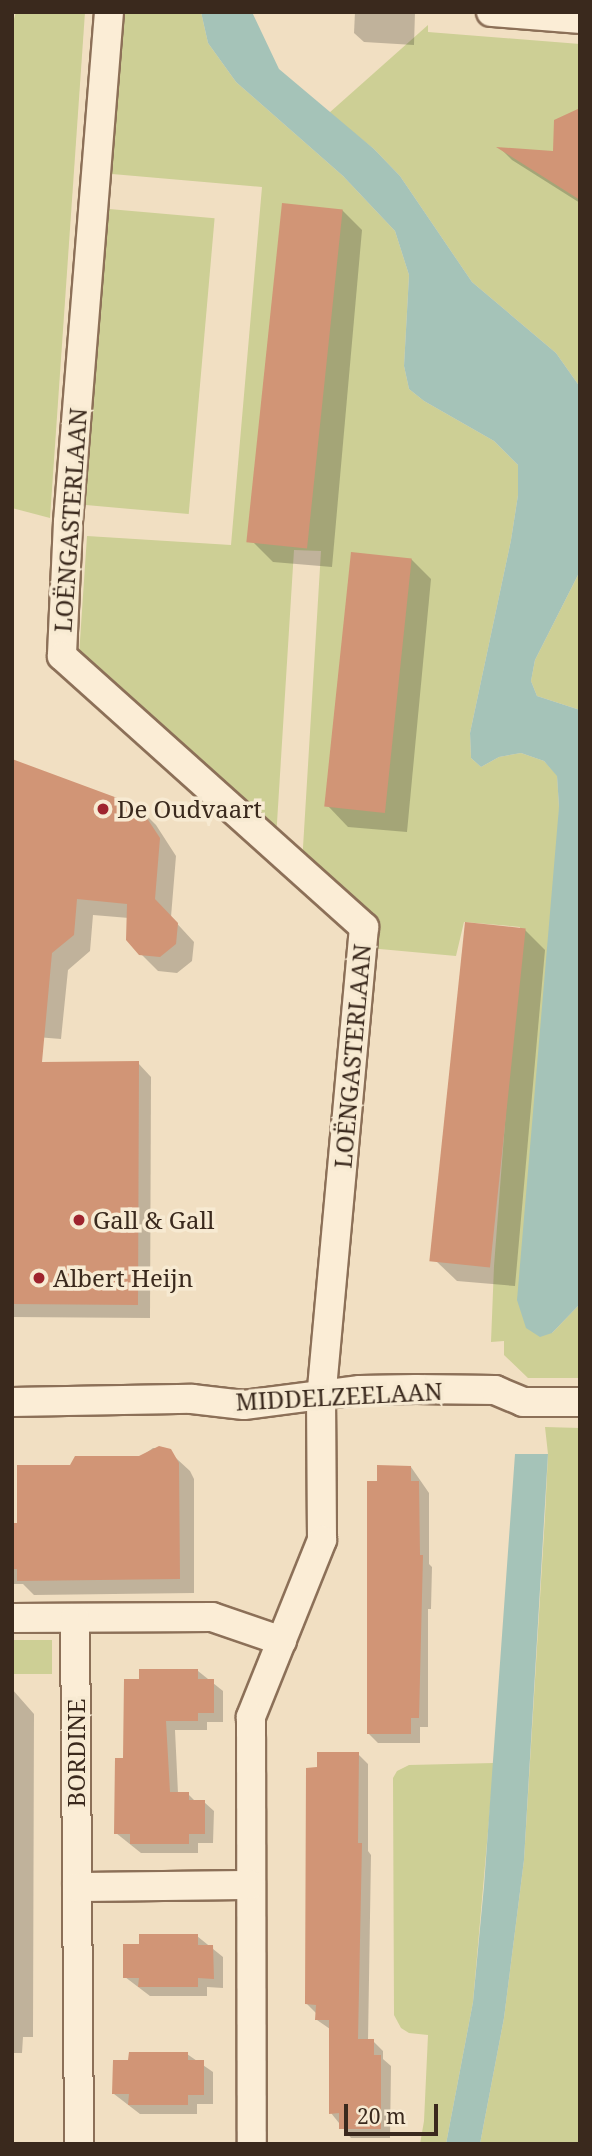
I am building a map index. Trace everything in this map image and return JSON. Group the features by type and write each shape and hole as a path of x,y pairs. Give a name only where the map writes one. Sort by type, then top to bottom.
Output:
{"street":[{"name":"LOËNGASTERLAAN","path":"109,12 68,522 62,656 364,927 321,1396"},
{"path":"491,12 580,19"},
{"name":"MIDDELZEELAAN","path":"12,1402 192,1399 243,1405 360,1390 495,1390 523,1402 580,1402"},
{"path":"252,2144 251,1717 322,1540 321,1396"},
{"path":"12,1618 212,1617 282,1641"},
{"name":"BORDINE","path":"75,1619 79,2144"},
{"path":"77,1887 250,1885"}],"green space":[{"path":"16,12 85,12 50,518 12,508 12,26"},
{"path":"122,12 201,12 208,43 236,82 343,176 395,231 409,275 404,366 409,389 424,401 494,441 518,465 518,495 511,540 470,733 471,758 481,767 499,757 521,753 544,761 557,775 559,807 552,1333 580,1304 580,1378 528,1378 504,1355 504,1341 491,1342 494,1266 520,927 464,922 456,956 369,948 302,864 321,551 294,550 276,839 79,655 87,536 231,545 262,187 112,174"},
{"path":"428,25 428,32 580,44 580,387 556,353 472,282 400,176 374,149 329,113"},
{"path":"109,209 215,218 189,514 83,505"},
{"path":"580,571 580,710 537,696 531,681 535,660"},
{"path":"545,1427 580,1428 580,2144 480,2144 504,2018 524,1860 545,1516 548,1454"},
{"path":"12,1640 52,1640 52,1674 12,1674"},
{"path":"494,1763 473,2002 446,2144 420,2144 424,2121 428,2035 409,2033 401,2028 394,2015 393,1778 397,1771 409,1765"}],"water":[{"path":"201,12 252,12 279,69 374,149 400,176 472,282 556,353 580,387 580,571 535,660 531,681 537,696 580,710 580,1304 552,1333 540,1337 526,1328 517,1300 559,807 557,776 544,761 521,753 499,757 481,767 471,758 470,733 511,540 518,495 518,465 494,441 424,401 409,389 404,366 409,275 395,231 343,176 236,82 208,43"},
{"path":"515,1454 548,1454 524,1860 504,2018 480,2144 446,2144 473,2002 484,1886"}],"building":[{"path":"580,108 580,200 496,147 553,151 554,120"},
{"path":"282,203 343,209 307,549 246,542"},
{"path":"351,552 412,558 385,813 324,807"},
{"path":"12,759 139,806 160,838 155,899 178,923 176,944 160,957 139,955 126,940 127,904 77,899 74,935 52,953 42,1062 139,1061 138,1305 12,1304"},
{"path":"465,922 526,928 490,1268 429,1261"},
{"path":"159,1446 171,1449 179,1463 180,1579 17,1581 17,1569 12,1569 12,1523 17,1523 17,1465 70,1465 75,1456 139,1456"},
{"path":"377,1465 411,1466 411,1481 419,1481 420,1555 423,1555 419,1718 411,1718 411,1734 367,1734 367,1481 377,1481"},
{"path":"139,1669 198,1669 198,1679 214,1679 214,1713 198,1713 198,1721 166,1721 170,1792 189,1792 189,1800 205,1800 205,1834 189,1834 189,1844 130,1844 130,1834 114,1834 115,1758 123,1758 124,1679 139,1679"},
{"path":"317,1752 359,1752 358,1843 362,1843 358,2039 374,2039 374,2055 381,2055 381,2129 339,2129 339,2113 329,2114 329,2020 315,2020 316,2005 305,2004 306,1768 317,1767"},
{"path":"139,1934 198,1934 198,1945 213,1945 214,1979 198,1978 198,1987 138,1987 139,1978 123,1978 123,1944 139,1944"},
{"path":"129,2052 188,2052 188,2060 204,2060 204,2095 188,2095 188,2105 128,2105 129,2094 112,2094 113,2060 128,2060"}],"place":[{"name":"De Oudvaart","path":"103,809"},
{"name":"Gall & Gall","path":"79,1220"},
{"name":"Albert Heijn","path":"39,1278"}]}
